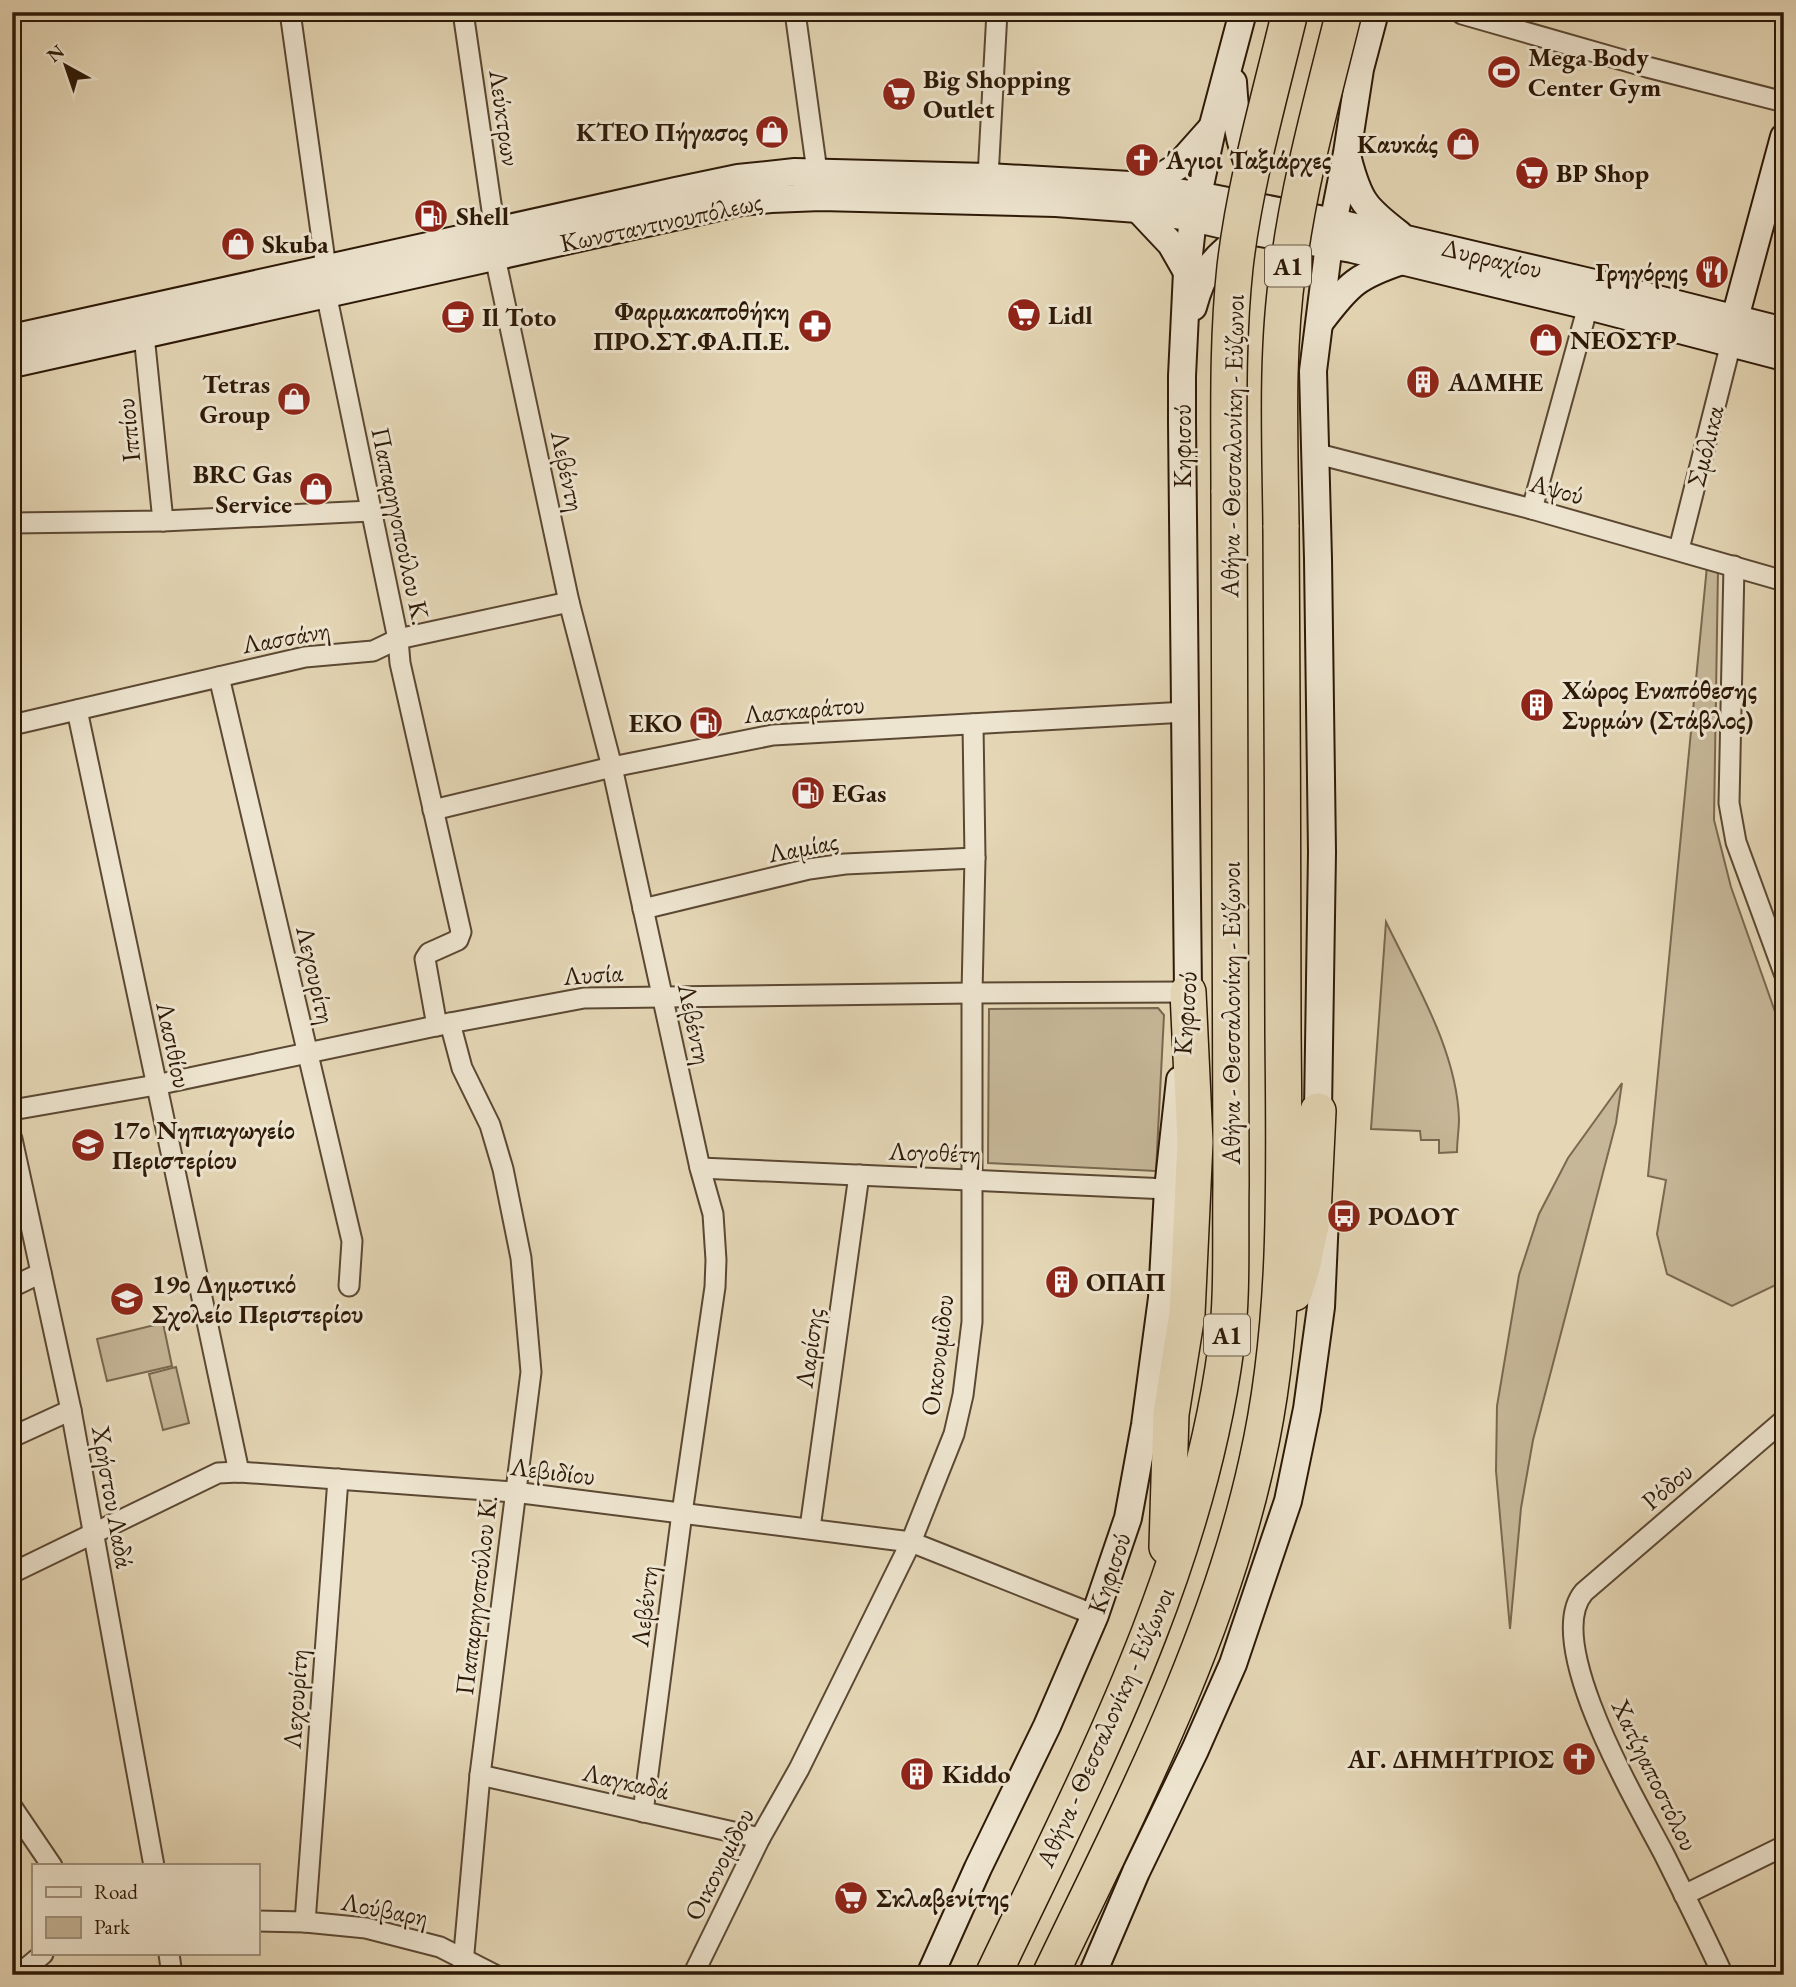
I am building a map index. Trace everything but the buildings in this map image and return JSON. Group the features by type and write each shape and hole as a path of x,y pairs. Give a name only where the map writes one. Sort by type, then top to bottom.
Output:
{"highway":[{"name":"Αθήνα - Θεσσαλονίκη - Εύζωνοι","path":"993,1975 1105,1740 1166,1591 1194,1502 1226,1348 1230,1294 1231,1072 1228,373 1235,267 1254,160 1290,12"},
{"name":"Αθήνα - Θεσσαλονίκη - Εύζωνοι","path":"1050,1975 1153,1762 1214,1611 1231,1561 1258,1461 1276,1353 1284,1195 1280,379 1287,271 1296,219 1344,12"},
{"path":"1166,1591 1171,1414 1187,1314 1195,1142 1188,992"},
{"path":"1276,1353 1303,1264 1313,1214 1318,1111"}],"main road":[{"name":"Κηφισού","path":"930,1975 978,1868 1048,1726 1095,1615 1128,1517 1146,1425 1161,1298 1168,1189 1188,992 1182,525 1184,349 1188,272 1195,206 1243,12"},
{"path":"1093,1975 1136,1872 1195,1751 1233,1664 1288,1501 1307,1409 1321,1307 1325,1211 1318,1111 1322,852 1313,371 1331,233 1360,69 1375,12"},
{"path":"1232,57 1238,136 1252,172 1277,211"},
{"path":"1184,349 1196,297 1214,259 1277,211 1318,154 1356,93"},
{"path":"1188,272 1171,244 1134,197 1178,166 1213,125"},
{"name":"Σμόλικα","path":"1733,330 1784,137"},
{"path":"1320,322 1354,282 1402,249 1362,201 1347,153"},
{"name":"Κωνσταντινουπόλεως","path":"12,338 326,281 495,244 771,199 818,185 988,177 1195,206"},
{"name":"Κωνσταντινουπόλεως","path":"818,185 1056,203 1134,197"},
{"path":"1195,206 1277,211 1331,233"},
{"path":"1195,206 1250,231 1275,257 1293,289 1313,371"},
{"path":"1250,231 1331,233"},
{"name":"Δυρραχίου","path":"1331,233 1733,330 1784,357"},
{"name":"Δυρραχίου","path":"1402,249 1588,306 1733,330 1784,331"},
{"name":"Κωνσταντινουπόλεως","path":"12,364 144,335 326,281"}],"street":[{"name":"Παπαρηγοπούλου Κ.","path":"290,12 326,281 398,639 400,663 461,932 458,940 429,953 425,959 444,1025 490,1125 503,1169 521,1258 531,1372 480,1775 463,1967"},
{"name":"Λεύκτρων","path":"463,12 495,244"},
{"path":"795,12 818,185"},
{"path":"988,177 997,12"},
{"path":"1462,15 1784,102"},
{"name":"Λεβέντη","path":"495,244 569,602 612,767 700,1168 713,1214 715,1287 643,1812"},
{"path":"1532,509 1588,306"},
{"name":"Σμόλικα","path":"1679,549 1733,330"},
{"name":"Ιππίου","path":"144,335 163,521"},
{"name":"Αψού","path":"1314,453 1679,549 1784,581"},
{"path":"12,523 163,521 371,511"},
{"path":"1734,566 1729,803 1736,842 1779,950 1784,973"},
{"name":"Λασσάνη","path":"12,725 305,657 373,651 398,639 569,602"},
{"name":"Λεχουρίτη","path":"219,677 352,1241 349,1286"},
{"name":"Λασιθίου","path":"77,710 239,1472"},
{"name":"Λασκαράτου","path":"433,810 612,767 773,735 1186,712"},
{"name":"Οικονομίδου","path":"693,1975 911,1542 954,1434 963,1395 972,1322 972,993 975,858 973,724"},
{"name":"Λαμίας","path":"643,909 809,869 845,864 975,858"},
{"name":"Λυσία","path":"12,1111 156,1085 583,998 1188,992"},
{"name":"Χρήστου Λαδά","path":"12,1139 71,1410 154,1864"},
{"name":"Λογοθέτη","path":"700,1168 1168,1189"},
{"name":"Λαρίσης","path":"810,1528 859,1175"},
{"path":"12,1287 41,1273"},
{"path":"12,1437 71,1410"},
{"name":"Ρόδου","path":"1584,1592 1784,1420"},
{"name":"Λεβιδίου","path":"12,1573 218,1473 239,1472 514,1492 911,1542 1095,1615"},
{"name":"Λεχουρίτη","path":"305,1922 338,1479"},
{"name":"Χατζηαποστόλου","path":"1584,1592 1578,1598 1573,1613 1572,1630 1577,1662 1596,1721 1723,1975"},
{"name":"Λαγκαδά","path":"480,1775 760,1838"},
{"path":"12,1807 51,1864"},
{"path":"1684,1895 1784,1846"},
{"name":"Λούβαρη","path":"259,1921 366,1928 440,1947 463,1967 495,1975"},
{"path":"18,1975 42,1955"},
{"path":"169,1955 172,1975"}],"green space":[{"path":"1707,566 1718,569 1714,820 1731,887 1784,1037 1784,1281 1732,1306 1667,1274 1657,1234 1666,1180 1648,1176"},
{"path":"1386,922 1433,1018 1451,1068 1459,1119 1457,1152 1439,1153 1439,1140 1421,1140 1420,1131 1371,1129"},
{"path":"1158,1008 1164,1015 1156,1171 988,1163 989,1009"},
{"path":"1622,1083 1616,1123 1533,1440 1521,1508 1510,1629 1496,1471 1497,1406 1519,1275 1539,1214 1568,1158"},
{"path":"163,1323 172,1366 107,1381 97,1339"},
{"path":"176,1367 189,1423 163,1430 149,1374"}],"place":[{"name":"Mega Body Center Gym","path":"1504,72"},
{"name":"Big Shopping Outlet","path":"899,94"},
{"name":"ΚΤΕΟ Πήγασος","path":"772,132"},
{"name":"Καυκάς","path":"1463,144"},
{"name":"Άγιοι Ταξιάρχες","path":"1142,160"},
{"name":"BP Shop","path":"1532,173"},
{"name":"Shell","path":"431,216"},
{"name":"Skuba","path":"238,244"},
{"name":"Γρηγόρης","path":"1712,272"},
{"name":"Lidl","path":"1024,315"},
{"name":"Il Toto","path":"458,317"},
{"name":"Φαρμακαποθήκη ΠΡΟ.ΣΥ.ΦΑ.Π.Ε.","path":"815,326"},
{"name":"ΝΕΟΣΥΡ","path":"1546,340"},
{"name":"ΑΔΜΗΕ","path":"1423,382"},
{"name":"Tetras Group","path":"294,399"},
{"name":"BRC Gas Service","path":"316,489"},
{"name":"Χώρος Εναπόθεσης Συρμών (Στάβλος)","path":"1537,705"},
{"name":"EKO","path":"706,723"},
{"name":"EGas","path":"808,793"},
{"name":"17ο Νηπιαγωγείο Περιστερίου","path":"88,1145"},
{"name":"ΡΟΔΟΥ","path":"1344,1216"},
{"name":"ΟΠΑΠ","path":"1062,1282"},
{"name":"19ο Δημοτικό Σχολείο Περιστερίου","path":"127,1299"},
{"name":"ΑΓ. ΔΗΜΗΤΡΙΟΣ","path":"1579,1759"},
{"name":"Kiddo","path":"917,1774"},
{"name":"Σκλαβενίτης","path":"851,1898"}]}
